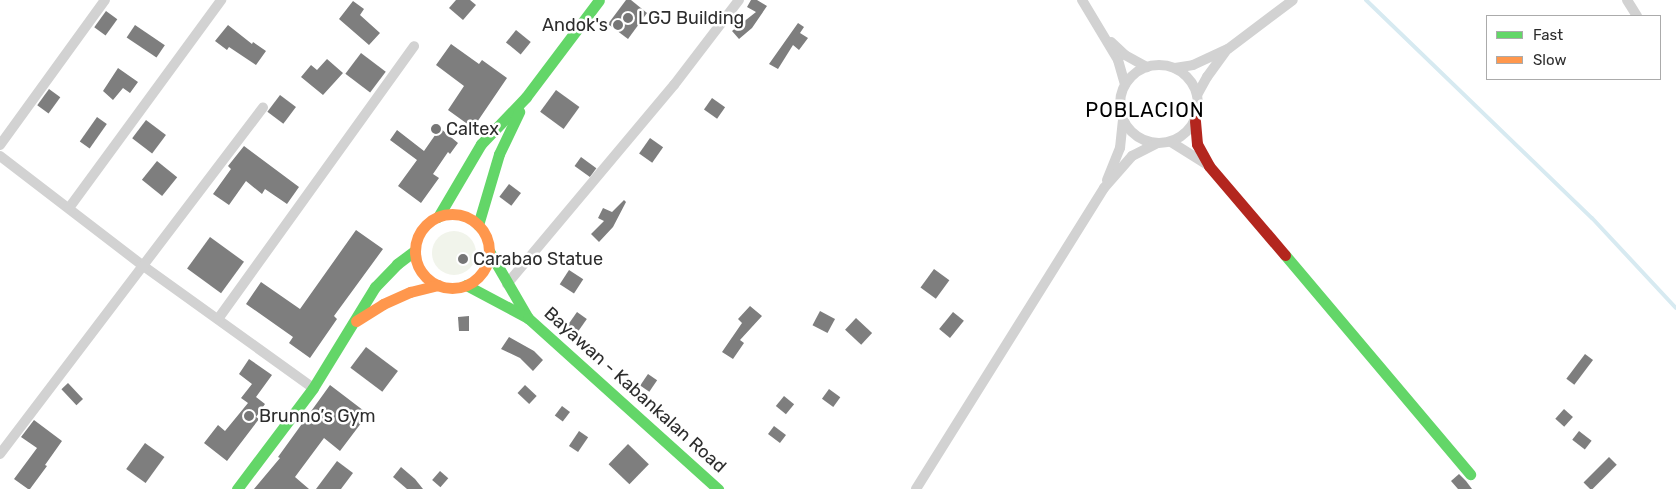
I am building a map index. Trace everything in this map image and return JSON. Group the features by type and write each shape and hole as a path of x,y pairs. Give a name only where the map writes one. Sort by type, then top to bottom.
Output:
{"main road":[{"path":"438,217 481,144 526,97 599,0"},
{"path":"478,225 500,154 526,97"},
{"path":"1195,121 1197,144 1209,166 1470,474"},
{"path":"452,214 466,217 478,225 486,237 489,251 486,265 478,278 466,286 452,288 438,285 426,277 418,265 414,251 418,237 426,225 438,217 452,214"},
{"path":"237,489 313,388 375,287 397,264 414,251"},
{"name":"Bayawan - Kabankalan Road","path":"489,251 528,318"},
{"path":"353,322 383,304 410,292 438,285"},
{"name":"Bayawan - Kabankalan Road","path":"466,286 528,318 718,489"}],"street":[{"path":"0,145 105,0"},
{"path":"70,208 221,0"},
{"path":"507,284 674,85 739,0"},
{"path":"1082,0 1118,60 1125,84"},
{"path":"1104,188 1120,148 1123,121 1120,102 1125,84 1136,72 1156,65 1175,68 1193,65 1228,48 1293,0"},
{"path":"1627,0 1636,15"},
{"path":"1103,34 1125,55 1147,67"},
{"path":"218,319 414,46"},
{"path":"1197,95 1207,77 1228,48"},
{"path":"916,489 1104,188 1132,156 1156,144 1171,142 1185,134 1195,121 1198,112 1197,95 1190,79 1175,68"},
{"path":"0,454 142,265 264,108"},
{"path":"1123,121 1134,136 1156,144"},
{"path":"1171,142 1209,166"},
{"path":"0,156 142,265 313,388"}],"shaded area":[{"path":"454,231 466,235 472,241 476,253 472,265 466,271 454,275 442,271 436,265 432,253 436,241 442,235"}],"building":[{"path":"456,0 470,0 476,5 463,20 449,8"},
{"name":"LGJ Building","path":"626,0 631,0 647,13 628,39 608,24"},
{"path":"751,0 757,0 767,6 752,28 739,39 732,31 756,12 747,7"},
{"path":"353,1 364,9 360,15 380,33 369,45 339,19"},
{"path":"106,11 117,19 106,35 94,27"},
{"path":"798,23 804,27 800,33 808,38 799,50 793,45 778,69 769,64"},
{"path":"135,25 165,45 156,58 127,37"},
{"path":"228,25 252,44 253,42 266,51 256,65 229,47 227,50 215,41"},
{"path":"516,30 531,42 521,54 506,42"},
{"path":"451,44 479,64 482,60 507,78 473,128 448,110 464,86 436,65"},
{"path":"361,53 386,72 370,92 345,74"},
{"path":"327,59 343,73 323,95 301,77 311,65 317,70"},
{"path":"118,68 138,82 130,93 123,88 113,100 103,91"},
{"path":"49,89 60,97 49,113 37,105"},
{"path":"556,90 579,107 564,129 540,112"},
{"path":"280,95 296,107 283,124 267,112"},
{"path":"712,98 725,107 717,119 704,109"},
{"path":"97,117 107,124 90,148 80,142"},
{"path":"146,120 166,135 152,153 132,138"},
{"path":"440,128 458,143 450,154 448,152 433,174 439,178 421,203 398,186 417,160 390,140 397,130 424,151"},
{"path":"650,138 663,147 652,163 639,154"},
{"path":"244,146 299,187 287,204 265,189 262,194 246,181 229,205 213,194 231,169 228,166"},
{"path":"581,157 596,168 590,177 575,166"},
{"path":"157,161 177,177 162,196 142,180"},
{"path":"509,184 521,193 511,206 499,197"},
{"path":"624,200 626,202 613,227 599,242 591,234 604,221 598,218 603,208 612,212"},
{"path":"356,230 383,249 334,316 337,319 310,358 289,343 293,337 246,304 261,282 300,309"},
{"path":"210,237 244,262 221,293 187,269"},
{"path":"934,269 949,280 936,299 920,288"},
{"path":"569,270 583,279 574,294 560,284"},
{"path":"750,306 762,316 740,340 744,343 733,359 722,352 742,323 738,319"},
{"path":"820,311 835,319 827,333 812,325"},
{"path":"577,312 587,319 576,334 566,328"},
{"path":"953,312 964,321 950,338 939,329"},
{"path":"469,316 469,331 459,331 458,317"},
{"path":"856,318 872,333 861,345 845,330"},
{"path":"509,337 534,351 543,360 533,371 520,358 501,349"},
{"path":"366,347 398,371 382,392 350,368"},
{"path":"1585,354 1593,360 1574,385 1566,379"},
{"path":"249,359 272,375 256,397 265,404 256,417 259,419 227,461 204,443 218,425 225,431 248,403 241,398 252,384 239,374"},
{"path":"648,374 657,380 649,392 640,386"},
{"path":"68,383 83,399 76,405 61,389"},
{"path":"330,385 368,414 340,451 324,438 295,477 309,489 254,489 280,458 278,457"},
{"path":"525,385 537,396 529,404 517,393"},
{"path":"829,389 840,397 833,407 822,399"},
{"path":"784,396 794,404 786,414 776,406"},
{"path":"562,406 570,412 563,422 555,416"},
{"path":"1564,409 1573,417 1564,427 1555,419"},
{"path":"34,420 62,441 45,465 47,466 30,489 28,489 14,479 37,448 21,437"},
{"path":"774,426 786,435 780,443 768,434"},
{"path":"579,431 588,437 578,452 569,446"},
{"path":"1579,431 1592,441 1585,450 1572,440"},
{"path":"145,443 164,457 146,483 126,469"},
{"path":"628,444 649,464 629,484 609,464"},
{"path":"1609,457 1617,465 1593,489 1584,482"},
{"path":"337,461 353,473 341,489 316,489"},
{"path":"401,467 423,489 407,489 393,477"},
{"path":"440,471 448,478 440,487 432,480"},
{"path":"1459,474 1472,489 1458,489 1451,481"}],"waterway":[{"path":"1366,0 1592,218 1676,308"}],"traffic: fast":[{"path":"438,217 481,144 526,97 599,0"},
{"path":"478,225 499,154 519,112"},
{"path":"237,489 313,388 375,287 397,264 414,251"},
{"path":"489,251 528,318"},
{"path":"1285,255 1470,474"},
{"path":"466,285 528,318 718,489"}],"traffic: slow":[{"path":"452,214 466,217 478,225 486,237 489,251 486,265 478,277 466,285 452,288 438,285 426,277 418,265 415,251 418,237 426,225 438,217 452,214"},
{"path":"356,321 383,304 410,292 438,285"}],"traffic: jam":[{"path":"1195,121 1197,144 1209,166 1285,255"}],"place":[{"name":"LGJ Building","path":"628,18"},
{"name":"Andok's","path":"618,25"},
{"name":"Caltex","path":"436,129"},
{"name":"Carabao Statue","path":"463,259"},
{"name":"Brunno’s Gym","path":"249,416"}],"district":[{"name":"POBLACION","path":"1145,110"}]}
